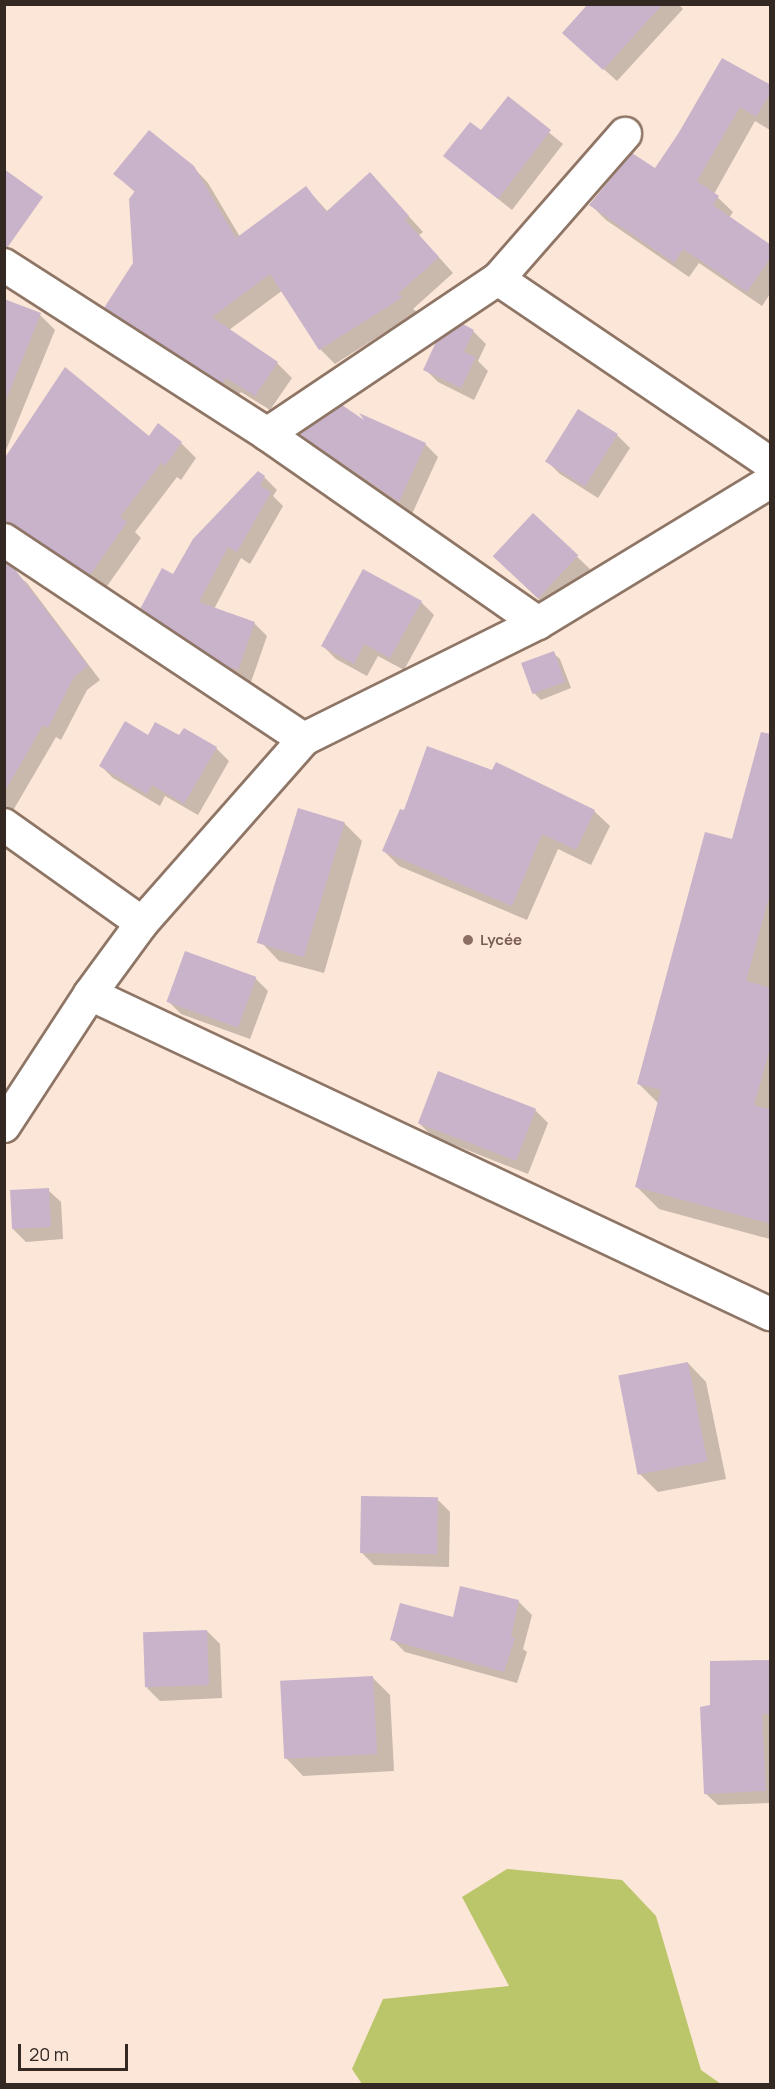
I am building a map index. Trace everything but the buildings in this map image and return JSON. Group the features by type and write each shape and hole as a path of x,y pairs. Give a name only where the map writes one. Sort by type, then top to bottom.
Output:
{"street":[{"path":"267,434 498,279 625,134"},
{"path":"4,265 267,434 538,623"},
{"path":"498,279 771,463"},
{"path":"7,1116 90,994 142,923 304,739 538,623 771,482"},
{"path":"4,540 304,739"},
{"path":"4,825 142,923"},
{"path":"90,994 771,1314"}],"green space":[{"path":"507,1869 622,1880 656,1916 701,2070 721,2084 362,2084 352,2069 383,1999 509,1986 462,1897"}],"place":[{"name":"Lycée","path":"468,940"}]}
